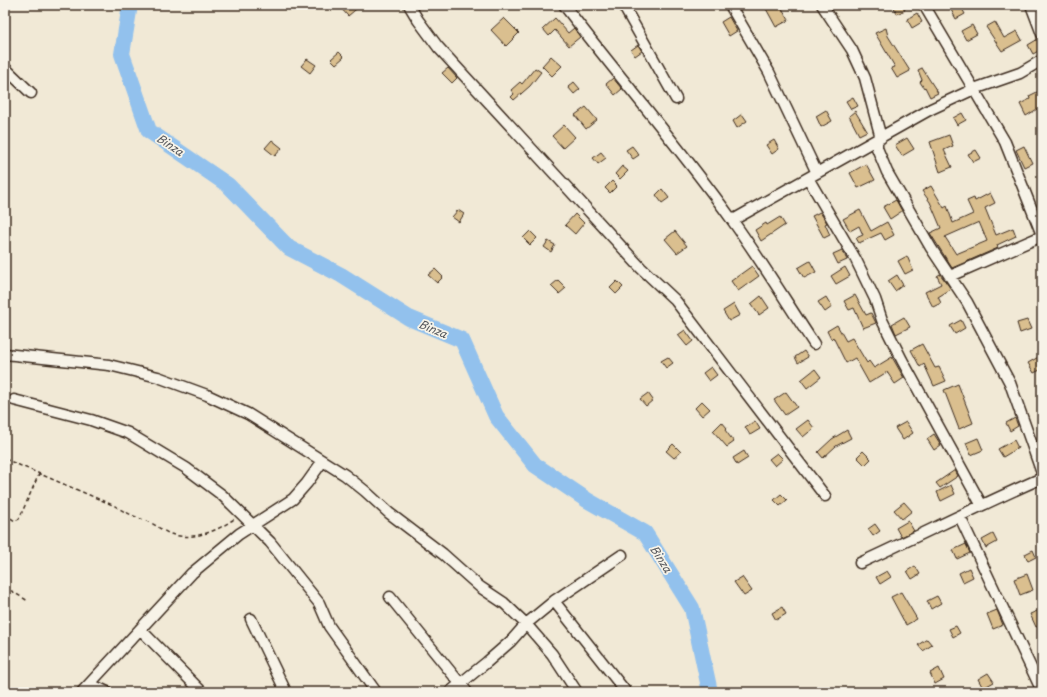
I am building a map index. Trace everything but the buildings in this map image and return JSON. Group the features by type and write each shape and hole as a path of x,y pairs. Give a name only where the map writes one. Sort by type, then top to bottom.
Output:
{"street":[{"path":"409,5 438,47 641,268 675,300 825,496"},
{"path":"564,5 599,52 619,72 733,220 814,344"},
{"path":"622,5 676,99"},
{"path":"730,5 769,72 812,176 856,260 875,299 882,320 902,360 981,504"},
{"path":"822,5 852,50 865,78 879,139 877,148 887,172 931,248 981,326 1010,383 1042,474"},
{"path":"924,5 1005,142 1042,235 950,276"},
{"path":"1031,5 1042,34"},
{"path":"733,220 931,109 974,89 1020,73 1042,60"},
{"path":"5,68 31,92"},
{"path":"5,354 109,365 158,378 207,395 248,414 322,462 345,475 365,491 388,513 443,554 461,572 504,603 526,624 552,654 577,692"},
{"path":"14,400 91,420 128,433 186,468 222,495 270,542 319,604 329,626 376,692"},
{"path":"82,692 192,573 239,534 293,499 307,484 322,462"},
{"path":"860,563 960,517 981,504 1042,478"},
{"path":"960,517 1042,691"},
{"path":"450,692 511,641 526,624 554,601 622,555"},
{"path":"390,597 467,692"},
{"path":"554,601 626,692"},
{"path":"251,619 286,692"},
{"path":"140,629 202,692"},
{"path":"90,684 108,692"}],"path":[{"path":"5,459 115,506 126,513 174,535 184,537 219,530 242,513"},
{"path":"5,514 11,520 15,521 19,519 39,474"},
{"path":"5,587 28,601"}],"waterway":[{"name":"Binza","path":"130,5 122,54 149,131 228,185 289,248 341,275 409,318 462,340 496,416 535,465 587,500 645,533 692,608 710,692"}]}
